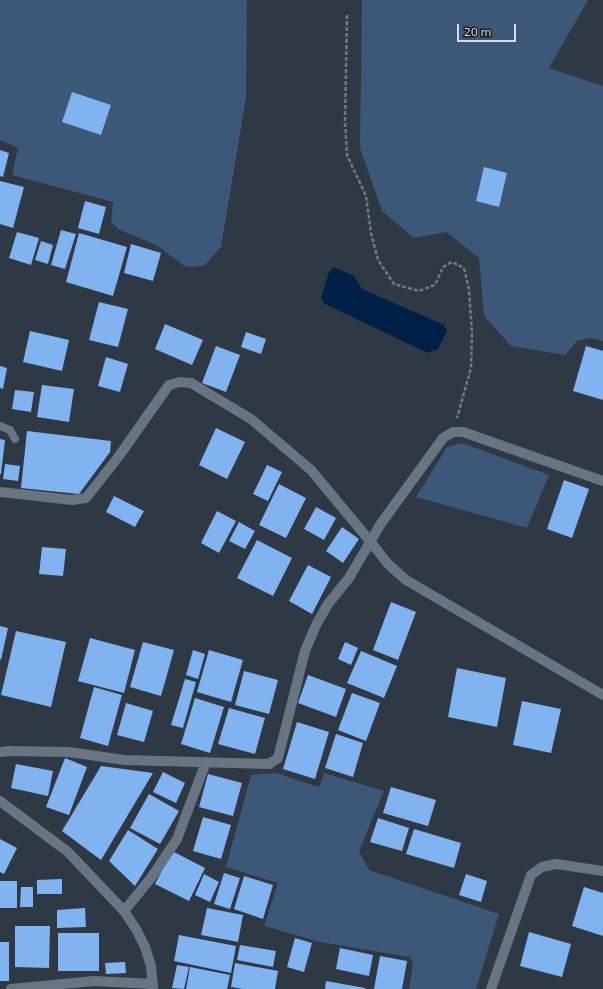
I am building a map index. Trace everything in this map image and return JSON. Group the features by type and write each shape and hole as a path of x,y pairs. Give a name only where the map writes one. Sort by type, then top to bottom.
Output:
{"street":[{"path":"0,492 72,500 86,498 119,456 169,386 180,382 191,383 251,420 311,470 388,564 406,580 603,695"},
{"path":"0,752 69,752 124,760 269,764 278,758 305,651 316,625 328,604 349,578 380,524 443,438 453,432 463,432 603,481"},
{"path":"124,911 151,878 176,839 206,762"},
{"path":"0,801 68,852 124,911 136,929 145,947 151,966 153,987 94,981 11,989"},
{"path":"491,989 531,875 542,867 556,864 603,871"}],"lane":[{"path":"0,426 10,430 15,439"}],"path":[{"path":"347,15 345,122 347,156 366,196 371,233 378,260 394,284 419,291 435,285 443,267 452,262 464,268 469,289 472,333 471,368 453,432"}],"shaded area":[{"path":"0,0 247,0 246,98 221,247 204,266 186,267 156,245 120,230 111,222 113,202 12,175 18,148 0,140"},
{"path":"362,0 588,0 549,68 603,86 603,341 591,338 577,341 565,355 511,346 484,316 479,258 446,232 414,238 382,211 360,148"},
{"path":"334,267 354,276 362,289 444,325 447,331 438,349 428,353 325,304 321,298 329,272"},
{"path":"462,443 549,475 527,528 416,497 447,447"},
{"path":"276,773 319,787 324,773 384,791 359,851 369,870 499,914 476,989 409,989 413,963 409,957 320,942 264,926 278,883 226,867 251,775"}],"building":[{"path":"72,92 111,105 101,135 62,122"},
{"path":"0,150 9,153 3,177 0,176"},
{"path":"484,167 507,173 499,207 476,201"},
{"path":"0,181 24,187 13,228 0,224"},
{"path":"85,201 106,207 99,234 78,228"},
{"path":"61,230 76,234 65,269 51,265"},
{"path":"17,232 39,238 31,265 9,258"},
{"path":"79,233 127,247 113,296 66,282"},
{"path":"41,241 53,245 48,264 35,260"},
{"path":"131,244 161,253 153,281 124,273"},
{"path":"99,302 128,309 118,347 89,340"},
{"path":"165,324 203,340 192,365 155,349"},
{"path":"30,331 69,340 62,371 23,362"},
{"path":"246,332 266,339 261,354 241,347"},
{"path":"216,346 240,355 226,392 202,383"},
{"path":"586,346 603,351 603,400 573,391"},
{"path":"106,357 128,364 120,392 98,386"},
{"path":"0,366 7,368 3,389 0,388"},
{"path":"42,385 74,389 69,422 37,417"},
{"path":"15,390 34,392 31,412 12,409"},
{"path":"216,428 245,442 227,479 199,465"},
{"path":"27,431 111,441 110,452 79,494 21,488"},
{"path":"0,439 5,440 1,474 0,474"},
{"path":"5,464 20,466 18,481 3,479"},
{"path":"267,465 282,472 268,501 253,494"},
{"path":"564,480 589,489 572,538 547,529"},
{"path":"279,484 306,498 286,538 259,525"},
{"path":"114,496 144,511 135,527 106,512"},
{"path":"316,507 336,518 324,540 304,529"},
{"path":"217,511 236,521 219,553 201,543"},
{"path":"239,522 255,531 245,549 229,541"},
{"path":"342,527 359,539 343,563 326,551"},
{"path":"257,540 292,558 273,596 237,578"},
{"path":"42,547 66,549 63,576 39,574"},
{"path":"308,565 331,577 312,614 289,601"},
{"path":"391,602 416,612 398,660 373,650"},
{"path":"0,626 8,628 1,660 0,659"},
{"path":"16,631 66,642 51,707 1,695"},
{"path":"90,638 135,650 124,693 78,681"},
{"path":"143,642 174,650 161,696 130,687"},
{"path":"345,642 358,648 351,665 338,659"},
{"path":"193,650 205,654 198,679 186,675"},
{"path":"209,650 243,660 231,702 197,692"},
{"path":"361,651 397,666 384,698 347,683"},
{"path":"457,668 506,678 497,727 448,717"},
{"path":"244,671 278,680 269,714 235,705"},
{"path":"308,675 346,689 336,717 298,703"},
{"path":"185,679 196,682 183,728 171,725"},
{"path":"94,687 122,695 108,746 80,738"},
{"path":"352,693 380,703 366,741 338,730"},
{"path":"195,698 224,707 210,753 181,744"},
{"path":"522,701 561,709 551,753 513,745"},
{"path":"126,703 153,711 144,742 117,735"},
{"path":"229,708 265,718 255,754 218,744"},
{"path":"297,722 329,732 315,779 283,769"},
{"path":"336,734 363,743 353,777 325,768"},
{"path":"65,758 87,767 69,815 46,807"},
{"path":"16,764 53,771 48,796 11,788"},
{"path":"101,766 153,773 101,860 62,831"},
{"path":"163,772 185,783 176,803 153,792"},
{"path":"208,774 242,783 233,816 199,807"},
{"path":"391,787 436,800 428,826 383,813"},
{"path":"149,794 179,811 160,844 130,828"},
{"path":"203,817 231,825 221,859 193,851"},
{"path":"378,818 409,828 402,851 370,842"},
{"path":"414,829 461,843 454,868 406,854"},
{"path":"128,830 158,849 135,886 109,861"},
{"path":"0,839 17,848 4,874 0,872"},
{"path":"172,851 205,868 189,901 155,884"},
{"path":"224,873 240,878 230,909 214,904"},
{"path":"204,874 219,882 210,902 195,895"},
{"path":"466,874 487,881 481,902 459,895"},
{"path":"244,876 273,885 263,919 234,909"},
{"path":"62,879 62,894 37,894 37,880"},
{"path":"0,881 17,881 17,908 0,908"},
{"path":"21,887 33,887 33,907 20,907"},
{"path":"584,887 603,893 603,936 572,926"},
{"path":"85,908 86,927 57,928 57,910"},
{"path":"207,908 243,915 238,942 201,935"},
{"path":"15,926 50,926 49,968 15,967"},
{"path":"529,932 571,944 562,977 520,966"},
{"path":"58,933 99,933 99,971 58,971"},
{"path":"179,935 236,946 231,973 174,961"},
{"path":"295,938 312,943 304,972 287,967"},
{"path":"0,942 9,942 9,981 0,981"},
{"path":"240,945 276,951 273,967 237,960"},
{"path":"340,948 373,955 369,976 336,969"},
{"path":"380,956 407,961 402,989 374,989"},
{"path":"125,962 126,973 106,974 105,963"},
{"path":"235,963 278,971 275,989 243,989 231,987"},
{"path":"177,965 189,967 184,989 172,988"},
{"path":"190,967 230,975 227,989 186,989"},
{"path":"326,981 365,988 365,989 325,989"}]}
